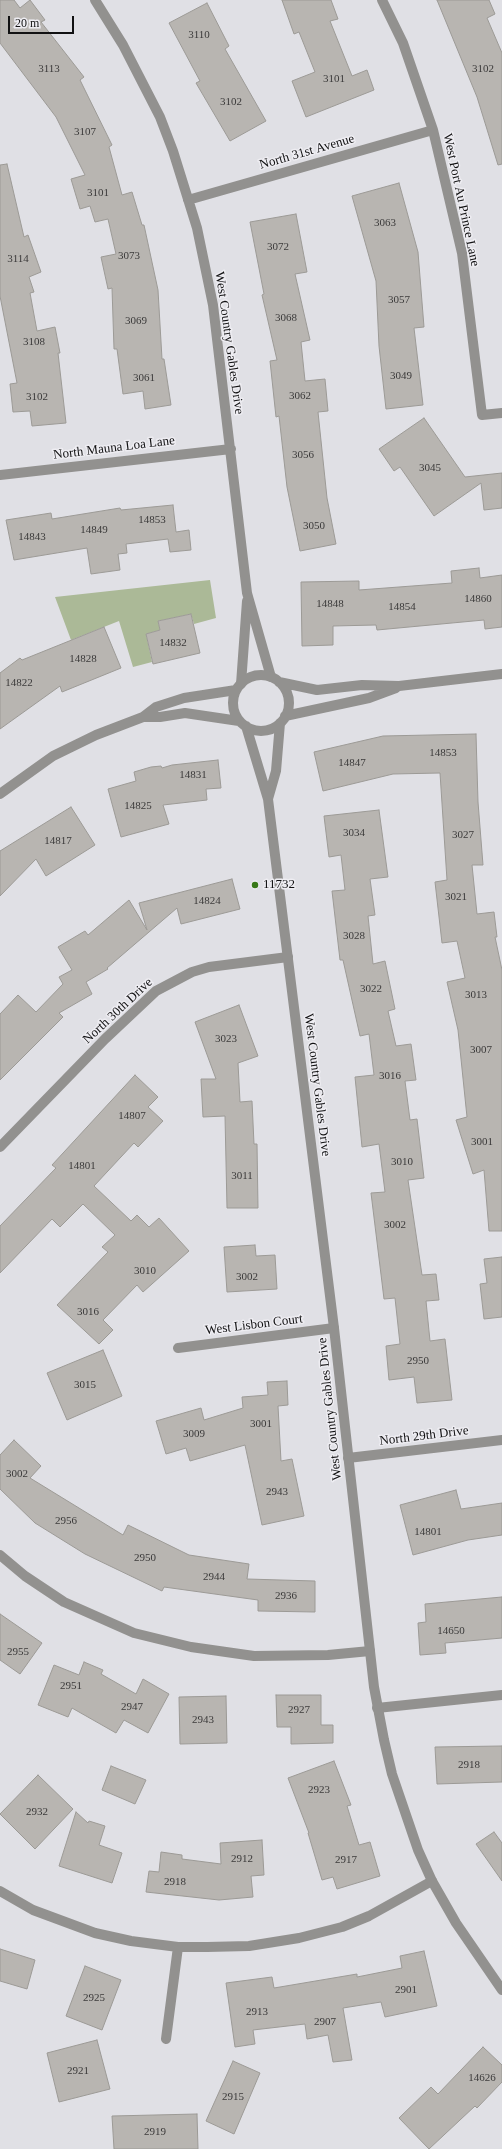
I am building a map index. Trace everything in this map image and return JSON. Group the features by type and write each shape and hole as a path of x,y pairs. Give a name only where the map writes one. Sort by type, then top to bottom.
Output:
{"street":[{"name":"West Country Gables Drive","path":"95,0 123,45 160,118 173,151 197,228 213,305 248,593 275,680"},
{"name":"West Port Au Prince Lane","path":"382,0 403,43 433,130 462,253 482,415 502,413"},
{"name":"North 31st Avenue","path":"188,200 433,130"},
{"name":"North Mauna Loa Lane","path":"0,475 230,449"},
{"name":"West Country Gables Drive","path":"239,687 248,593"},
{"path":"0,794 53,756 96,735 143,717 156,706 184,698 239,687 253,676 262,675 275,680 317,690 362,685 399,686 502,674"},
{"path":"275,680 288,698 288,707 283,720"},
{"path":"143,717 160,717 185,713 242,723 254,730 264,731 272,728 283,720 369,698 399,686"},
{"path":"239,687 233,704 242,723"},
{"name":"West Country Gables Drive","path":"268,799 276,771 283,720"},
{"name":"West Country Gables Drive","path":"242,723 268,799 334,1328 370,1651 378,1708 392,1774 418,1850 432,1881 456,1924 502,1990"},
{"name":"North 30th Drive","path":"0,1148 105,1039 156,991 192,972 209,967 288,957"},
{"name":"West Lisbon Court","path":"178,1348 334,1328"},
{"name":"North 29th Drive","path":"348,1458 502,1440"},
{"path":"0,1555 25,1576 64,1602 134,1633 191,1647 254,1656 328,1656 370,1651"},
{"path":"378,1708 502,1695"},
{"path":"0,1890 33,1910 74,1927 131,1941 178,1947 249,1946 299,1938 342,1927 369,1916 432,1881"},
{"path":"166,2039 178,1947"}],"green space":[{"path":"210,580 216,618 194,624 191,614 158,621 160,630 146,634 152,662 133,667 119,621 71,640 55,597"}],"building":[{"path":"0,0 14,0 20,8 30,0 45,20 41,22 84,77 80,80 112,145 109,147 122,195 132,192 142,225 144,225 158,290 162,359 164,359 171,405 145,409 143,391 123,394 117,349 114,349 112,288 108,289 101,257 116,254 108,219 95,222 90,206 80,209 71,179 85,175 56,117 0,43"},
{"path":"282,0 331,0 338,19 330,21 352,76 367,70 374,90 306,117 292,81 315,72 299,32 294,34"},
{"path":"437,0 489,0 495,14 487,18 502,53 502,164 498,165 477,97"},
{"path":"207,3 229,46 225,49 266,121 230,141 196,83 200,81 169,23"},
{"path":"7,164 24,237 28,235 41,272 29,277 34,292 30,293 37,331 55,327 60,353 58,353 66,423 32,426 30,411 13,412 10,384 17,383 0,296 0,165"},
{"path":"399,183 418,252 424,327 414,328 423,405 386,409 379,346 376,281 352,196"},
{"path":"296,214 307,272 295,274 310,340 301,342 305,381 325,379 328,411 318,412 327,498 336,544 300,551 287,487 279,416 276,417 270,361 277,360 262,295 264,294 250,222"},
{"path":"424,418 465,477 502,473 502,508 484,510 481,483 434,516 400,467 394,471 379,449"},
{"path":"173,505 176,532 189,530 191,550 170,552 168,539 126,544 127,553 118,554 120,570 91,574 87,548 14,560 6,520 51,513 52,519 120,508 121,510"},
{"path":"479,568 480,578 502,575 502,627 485,629 484,620 377,630 376,625 333,626 333,645 302,646 301,582 359,581 359,590 452,583 451,571"},
{"path":"191,614 200,653 153,664 146,634 160,630 158,621"},
{"path":"104,627 121,668 62,692 60,686 0,729 0,673 20,658 22,660"},
{"path":"476,734 478,802 483,865 472,865 477,914 494,912 497,937 495,937 502,970 502,1231 489,1231 484,1170 473,1174 456,1120 467,1117 458,1030 447,982 465,978 457,941 442,943 435,882 447,880 440,773 393,774 323,791 314,752 383,736"},
{"path":"218,760 221,788 206,789 207,800 163,805 169,824 121,837 108,789 136,781 134,772 151,767 161,766 162,768 172,765"},
{"path":"71,807 95,845 46,876 36,859 0,896 0,851"},
{"path":"379,810 388,877 370,879 375,915 368,916 373,964 385,961 395,1009 388,1011 396,1046 411,1044 416,1080 405,1081 410,1120 417,1119 424,1178 408,1180 422,1275 436,1274 439,1300 426,1301 430,1341 445,1339 452,1400 417,1403 414,1377 389,1380 386,1346 400,1344 395,1298 384,1299 371,1193 385,1192 379,1144 362,1147 355,1077 374,1075 369,1034 360,1036 343,960 340,960 332,891 345,890 341,855 329,857 324,816"},
{"path":"232,879 240,909 181,924 177,908 107,968 108,969 86,982 92,994 59,1013 63,1017 0,1080 0,1014 18,995 36,1012 63,984 59,977 72,970 58,947 85,931 88,935 129,900 147,930 139,903"},
{"path":"239,1005 258,1056 238,1063 240,1102 252,1101 254,1144 257,1144 258,1208 227,1208 225,1116 203,1117 201,1079 216,1079 195,1022"},
{"path":"135,1075 158,1097 148,1107 163,1121 138,1147 134,1143 94,1186 131,1221 137,1215 149,1227 159,1218 189,1251 143,1292 137,1285 103,1320 113,1330 99,1344 57,1305 108,1252 102,1247 115,1235 83,1204 60,1227 52,1219 0,1273 0,1226 56,1168 52,1165"},
{"path":"255,1245 256,1256 275,1255 277,1289 227,1292 224,1247"},
{"path":"502,1257 502,1317 484,1319 480,1284 487,1283 484,1259"},
{"path":"103,1350 122,1396 67,1420 47,1373"},
{"path":"287,1381 288,1405 278,1406 281,1461 292,1459 304,1516 262,1525 245,1445 190,1461 186,1448 166,1454 156,1421 201,1408 204,1420 243,1408 242,1397 268,1395 267,1382"},
{"path":"14,1440 41,1466 30,1478 123,1535 128,1525 189,1555 249,1564 247,1579 315,1581 315,1612 258,1611 258,1600 164,1587 162,1591 85,1554 35,1523 0,1489 0,1455"},
{"path":"456,1490 461,1509 502,1503 502,1535 468,1540 413,1555 400,1505"},
{"path":"502,1597 502,1638 445,1643 446,1653 420,1655 418,1623 426,1622 425,1604"},
{"path":"0,1614 42,1643 20,1674 0,1660"},
{"path":"84,1662 103,1670 101,1674 136,1694 143,1679 169,1694 148,1733 124,1720 116,1733 72,1708 68,1717 38,1705 54,1665 79,1675"},
{"path":"276,1695 321,1695 321,1725 333,1725 333,1743 291,1744 291,1727 277,1727"},
{"path":"226,1696 227,1743 180,1744 179,1697"},
{"path":"502,1746 502,1782 437,1784 435,1747"},
{"path":"334,1761 351,1805 347,1806 359,1845 370,1842 380,1876 337,1889 333,1877 322,1880 309,1833 288,1778"},
{"path":"111,1766 146,1780 135,1804 102,1790"},
{"path":"38,1775 73,1809 35,1849 0,1814"},
{"path":"76,1812 88,1823 89,1821 105,1826 99,1845 122,1853 112,1883 59,1866"},
{"path":"494,1832 502,1843 502,1881 476,1844"},
{"path":"262,1840 264,1875 251,1876 253,1897 219,1900 146,1892 149,1871 159,1872 161,1852 182,1855 182,1859 221,1864 220,1843"},
{"path":"0,1949 35,1960 27,1989 0,1981"},
{"path":"424,1951 437,2006 385,2017 381,2002 343,2008 352,2060 333,2062 328,2035 307,2039 305,2024 253,2030 255,2044 235,2047 226,1983 272,1977 274,1988 357,1974 357,1977 402,1968 400,1956"},
{"path":"85,1966 121,1980 102,2030 66,2016"},
{"path":"97,2040 110,2089 59,2102 47,2053"},
{"path":"483,2047 502,2065 502,2082 477,2108 475,2106 429,2149 399,2118 431,2087 438,2094"},
{"path":"233,2061 260,2073 234,2134 206,2121"},
{"path":"197,2114 198,2149 114,2149 112,2116"}],"place":[{"name":"11732","path":"255,885"}]}
